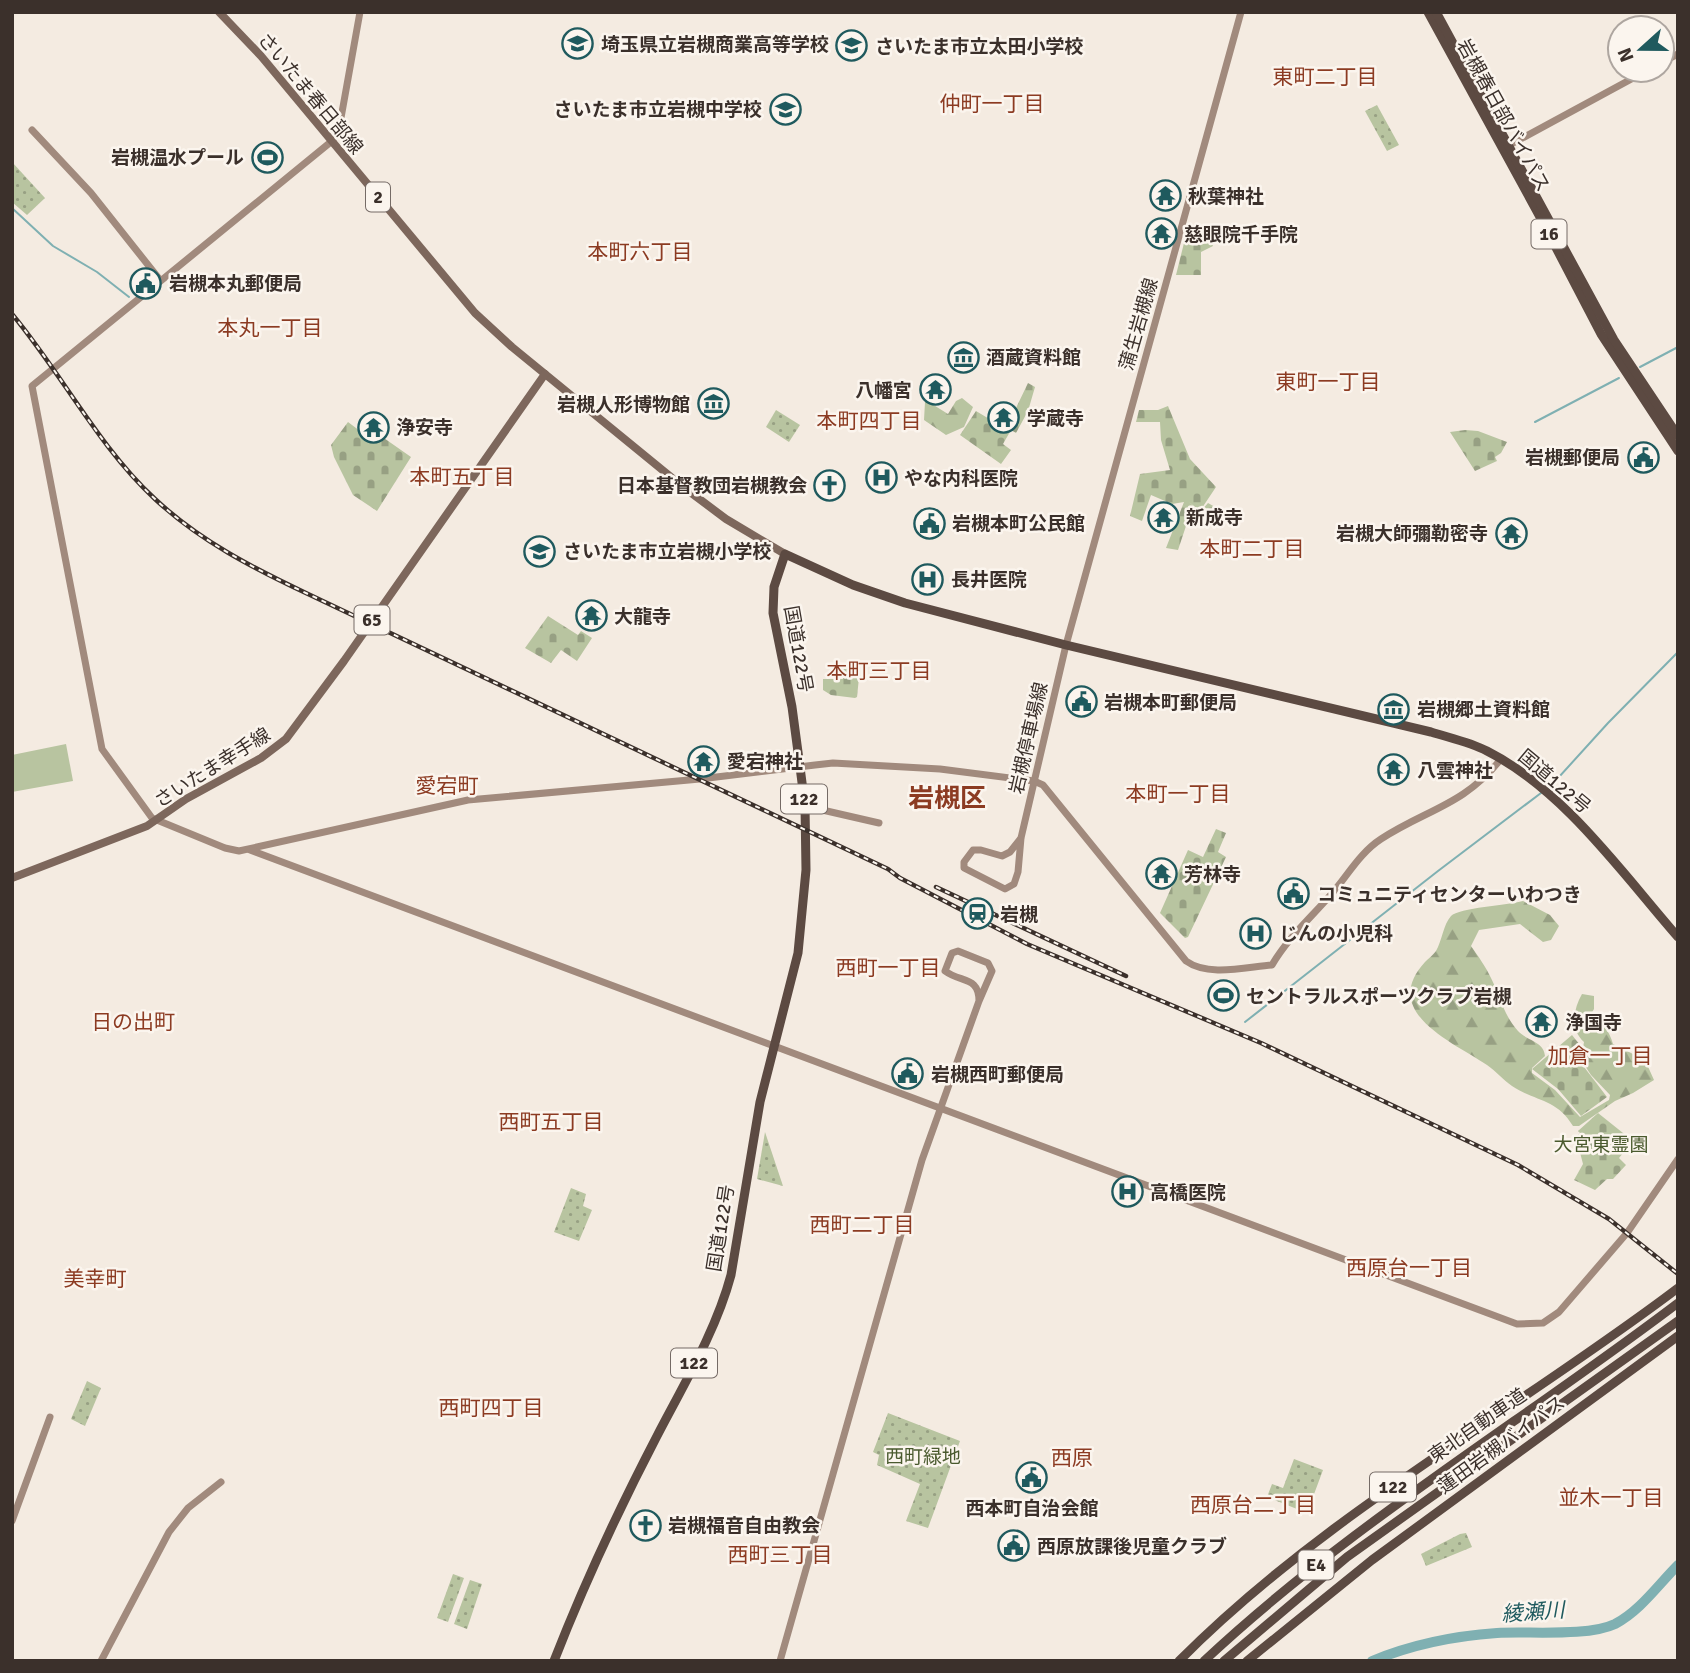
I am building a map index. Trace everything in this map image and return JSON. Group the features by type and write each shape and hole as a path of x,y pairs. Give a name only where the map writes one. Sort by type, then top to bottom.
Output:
{"highway":[{"name":"岩槻春日部バイパス","path":"1427,12 1614,340 1678,436"},
{"name":"岩槻春日部バイパス","path":"1436,12 1601,334 1678,451"},
{"name":"国道122号","path":"554,1661 597,1557 705,1342 726,1292 760,1102 798,953 806,870 805,806 792,707 773,613 774,587 785,554 884,596 1066,645 1431,732 1470,744 1501,759 1532,781 1590,834 1678,937"},
{"name":"蓮田岩槻バイパス","path":"1179,1661 1239,1606 1314,1545 1381,1495 1678,1288"},
{"name":"東北自動車道","path":"1204,1661 1290,1586 1373,1521 1678,1304"},
{"name":"東北自動車道","path":"1224,1661 1347,1557 1678,1321"},
{"name":"蓮田岩槻バイパス","path":"1247,1661 1321,1599 1678,1336"}],"main road":[{"name":"さいたま春日部線","path":"219,12 261,56 475,313 545,374 709,507 742,530 785,554"},
{"name":"さいたま幸手線","path":"12,878 156,820 186,799 261,758 297,727 545,374"}],"street":[{"path":"360,12 339,129 332,141 32,386 102,749 149,815 225,848 249,850 1528,1325 1543,1323 1559,1312 1627,1233 1678,1159"},
{"name":"蒲生岩槻線","path":"1066,645 1241,12"},
{"path":"1506,147 1622,84"},
{"path":"32,130 91,193 160,280"},
{"name":"岩槻停車場線","path":"1021,838 1014,849 1002,856 973,850 964,862 964,867 1005,889 1014,884 1018,872 1021,838 1066,645"},
{"path":"249,850 468,800 724,777 832,763 940,769 1034,781 1043,785 1179,953 1192,965 1201,968 1272,965 1281,949 1334,892 1365,852 1391,832 1464,796 1501,759"},
{"path":"805,806 879,823"},
{"path":"780,1661 922,1160 939,1107 988,981 992,968 988,963 958,951 952,953 946,971 975,984 988,981"},
{"path":"975,984 979,1001"},
{"path":"12,1521 50,1417"},
{"path":"101,1661 169,1532 188,1508 221,1482"}],"green space":[{"path":"1377,105 1399,145 1387,151 1365,111"},
{"path":"12,162 45,198 27,215 12,202"},
{"path":"1203,226 1213,246 1201,252 1201,275 1176,275 1186,235"},
{"path":"1028,383 1035,387 1028,411 1016,433 1011,430 1003,444 1011,450 1001,464 960,435 976,411 1006,429"},
{"path":"930,396 934,399 932,404 948,414 956,401 962,398 973,407 964,427 946,435 924,420 925,402"},
{"path":"1168,406 1190,459 1216,487 1200,511 1189,502 1200,512 1208,503 1215,507 1199,524 1188,520 1178,550 1166,548 1184,502 1172,504 1151,495 1142,521 1130,516 1140,474 1170,470 1161,440 1160,422 1136,422 1139,410 1158,410"},
{"path":"776,410 800,425 789,442 766,427"},
{"path":"348,422 376,443 381,436 411,457 377,511 353,495 334,457 331,445"},
{"path":"1478,431 1507,442 1501,453 1495,457 1497,461 1475,471 1450,432"},
{"path":"548,616 578,635 581,631 592,638 577,661 561,650 551,663 525,648"},
{"path":"842,664 860,668 855,698 831,695 823,690 823,679 843,679"},
{"path":"66,744 73,781 12,792 12,755"},
{"path":"1216,829 1226,833 1218,852 1226,857 1188,937 1185,938 1160,913 1188,850 1203,857"},
{"path":"1523,901 1550,915 1559,926 1551,940 1543,942 1520,924 1479,930 1471,946 1489,974 1513,1025 1544,1051 1545,1056 1532,1068 1532,1073 1555,1090 1580,1117 1609,1100 1610,1095 1581,1060 1584,1042 1574,1019 1582,994 1594,996 1594,1009 1590,1016 1605,1027 1613,1044 1645,1060 1654,1080 1615,1101 1579,1126 1573,1126 1553,1105 1512,1086 1487,1065 1440,1035 1426,1024 1415,1010 1410,996 1413,980 1436,951 1451,916 1473,909"},
{"path":"1572,1035 1580,1045 1578,1059 1607,1097 1581,1116 1558,1089 1532,1069"},
{"name":"大宮東霊園","path":"1598,1113 1633,1141 1619,1158 1626,1165 1613,1179 1607,1179 1595,1190 1574,1180 1583,1164 1576,1137 1580,1133 1578,1131"},
{"path":"765,1132 783,1186 757,1179"},
{"path":"571,1188 586,1194 583,1206 592,1210 579,1241 554,1232"},
{"path":"87,1381 101,1388 85,1426 71,1419"},
{"name":"西町緑地","path":"888,1413 960,1441 928,1528 906,1521 920,1484 877,1465 879,1455 873,1452"},
{"path":"1294,1459 1323,1470 1307,1513 1267,1497 1272,1484 1283,1488"},
{"path":"1466,1533 1472,1547 1426,1566 1421,1554"},
{"path":"453,1574 464,1578 448,1622 437,1618"},
{"path":"470,1580 482,1584 467,1629 454,1624"}],"waterway":[{"path":"12,208 53,246 97,272 129,297"},
{"path":"1640,367 1678,347"},
{"path":"1535,422 1619,378"},
{"path":"1549,788 1678,652"},
{"path":"1245,1022 1541,793"},
{"name":"綾瀬川","path":"1372,1661 1418,1645 1465,1636 1574,1632 1603,1628 1615,1624 1633,1612 1678,1565"}],"railway":[{"path":"12,314 98,433 135,478 190,528 247,564 888,869 900,878 1027,944 1261,1043 1518,1165 1609,1219 1678,1274"},
{"path":"936,887 1126,976"}],"place":[{"name":"埼玉県立岩槻商業高等学校","path":"578,44"},
{"name":"さいたま市立太田小学校","path":"852,46"},
{"name":"さいたま市立岩槻中学校","path":"785,109"},
{"name":"岩槻温水プール","path":"267,157"},
{"name":"秋葉神社","path":"1165,196"},
{"name":"慈眼院千手院","path":"1161,234"},
{"name":"岩槻本丸郵便局","path":"146,283"},
{"name":"酒蔵資料館","path":"963,357"},
{"name":"八幡宮","path":"935,390"},
{"name":"岩槻人形博物館","path":"713,404"},
{"name":"学蔵寺","path":"1004,418"},
{"name":"浄安寺","path":"373,427"},
{"name":"岩槻郵便局","path":"1643,457"},
{"name":"やな内科医院","path":"881,478"},
{"name":"日本基督教団岩槻教会","path":"830,485"},
{"name":"新成寺","path":"1163,517"},
{"name":"岩槻本町公民館","path":"929,523"},
{"name":"岩槻大師彌勒密寺","path":"1511,533"},
{"name":"さいたま市立岩槻小学校","path":"540,551"},
{"name":"長井医院","path":"928,579"},
{"name":"大龍寺","path":"591,616"},
{"name":"岩槻本町郵便局","path":"1081,702"},
{"name":"岩槻郷土資料館","path":"1394,709"},
{"name":"愛宕神社","path":"704,761"},
{"name":"八雲神社","path":"1394,770"},
{"name":"芳林寺","path":"1161,874"},
{"name":"コミュニティセンターいわつき","path":"1294,894"},
{"name":"岩槻","path":"977,914"},
{"name":"じんの小児科","path":"1256,933"},
{"name":"セントラルスポーツクラブ岩槻","path":"1223,996"},
{"name":"浄国寺","path":"1542,1022"},
{"name":"岩槻西町郵便局","path":"908,1074"},
{"name":"高橋医院","path":"1127,1192"},
{"name":"西本町自治会館","path":"1032,1477"},
{"name":"岩槻福音自由教会","path":"645,1525"},
{"name":"西原放課後児童クラブ","path":"1014,1546"}],"district":[{"name":"東町二丁目","path":"1325,77"},
{"name":"仲町一丁目","path":"992,104"},
{"name":"本町六丁目","path":"640,252"},
{"name":"本丸一丁目","path":"270,328"},
{"name":"東町一丁目","path":"1328,382"},
{"name":"本町四丁目","path":"869,421"},
{"name":"本町五丁目","path":"462,477"},
{"name":"本町二丁目","path":"1252,549"},
{"name":"本町三丁目","path":"879,671"},
{"name":"愛宕町","path":"447,786"},
{"name":"本町一丁目","path":"1178,794"},
{"name":"岩槻区","path":"947,798"},
{"name":"西町一丁目","path":"888,968"},
{"name":"日の出町","path":"133,1022"},
{"name":"加倉一丁目","path":"1600,1056"},
{"name":"西町五丁目","path":"551,1122"},
{"name":"西町二丁目","path":"862,1225"},
{"name":"西原台一丁目","path":"1409,1268"},
{"name":"美幸町","path":"95,1279"},
{"name":"西町四丁目","path":"491,1408"},
{"name":"西原","path":"1072,1458"},
{"name":"並木一丁目","path":"1611,1498"},
{"name":"西原台二丁目","path":"1253,1505"},
{"name":"西町三丁目","path":"780,1555"}]}
